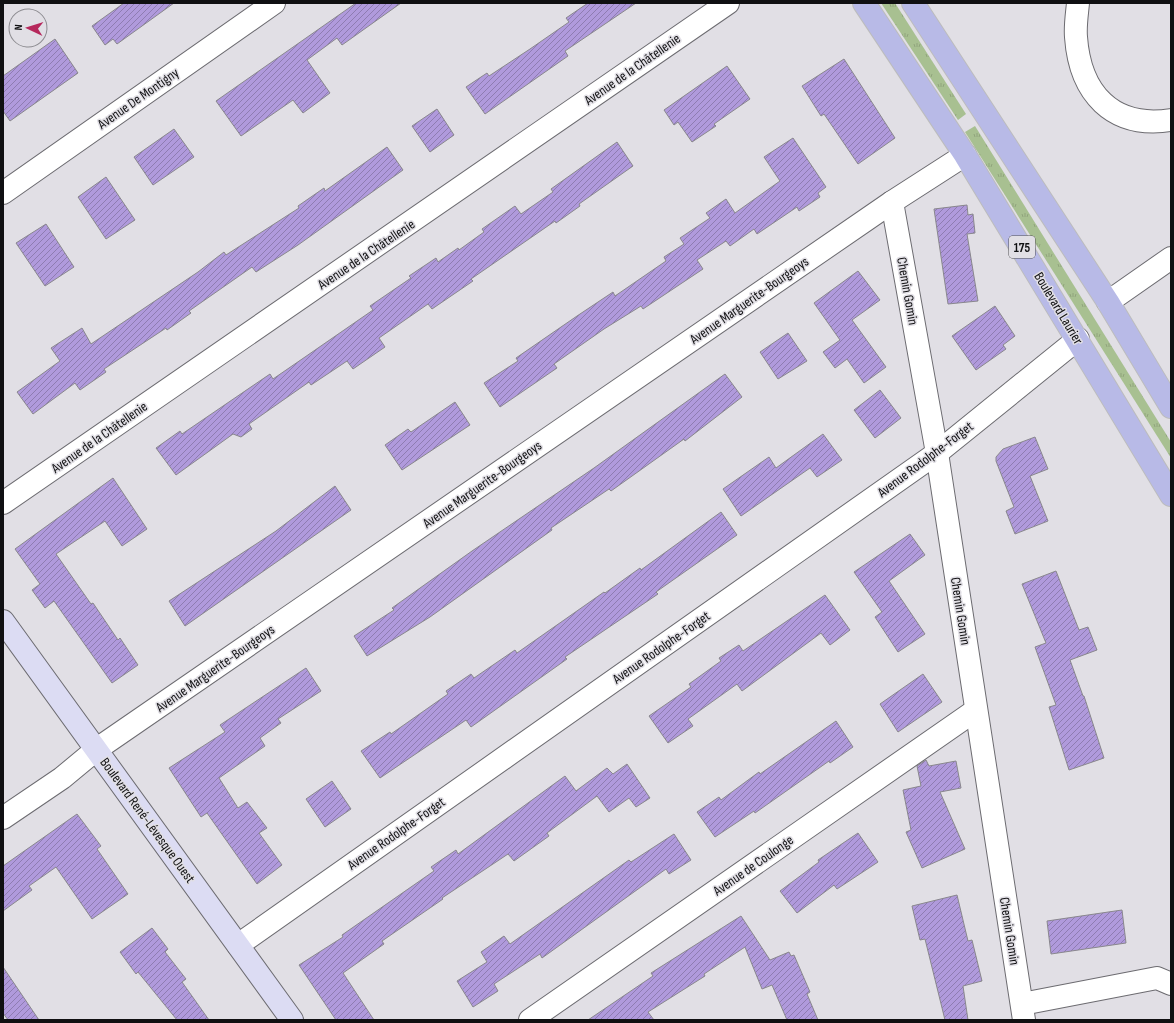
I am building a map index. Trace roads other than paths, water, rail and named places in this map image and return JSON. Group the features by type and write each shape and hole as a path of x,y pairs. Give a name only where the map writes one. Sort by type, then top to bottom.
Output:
{"main road":[{"name":"Boulevard Laurier","path":"864,3 965,155 1078,339 1171,495"},
{"path":"913,3 1108,302 1171,407"},
{"name":"Boulevard René-Lévesque Ouest","path":"3,621 292,1020"}],"street":[{"name":"Avenue De Montigny","path":"3,193 274,3"},
{"name":"Avenue de la Châtellenie","path":"3,503 101,437 168,388 411,223 728,3"},
{"path":"1078,3 1076,35 1080,66 1091,89 1104,105 1120,115 1141,122 1171,120"},
{"name":"Avenue Marguerite-Bourgeoys","path":"3,818 62,778 97,749 892,202 965,155"},
{"name":"Chemin Gomin","path":"892,202 936,453 1023,1012"},
{"path":"1108,302 1171,258"},
{"name":"Avenue Rodolphe-Forget","path":"238,945 936,453 1078,339"},
{"name":"Avenue de Coulonge","path":"530,1020 976,710"},
{"path":"1023,1012 1157,978 1171,984"}]}
